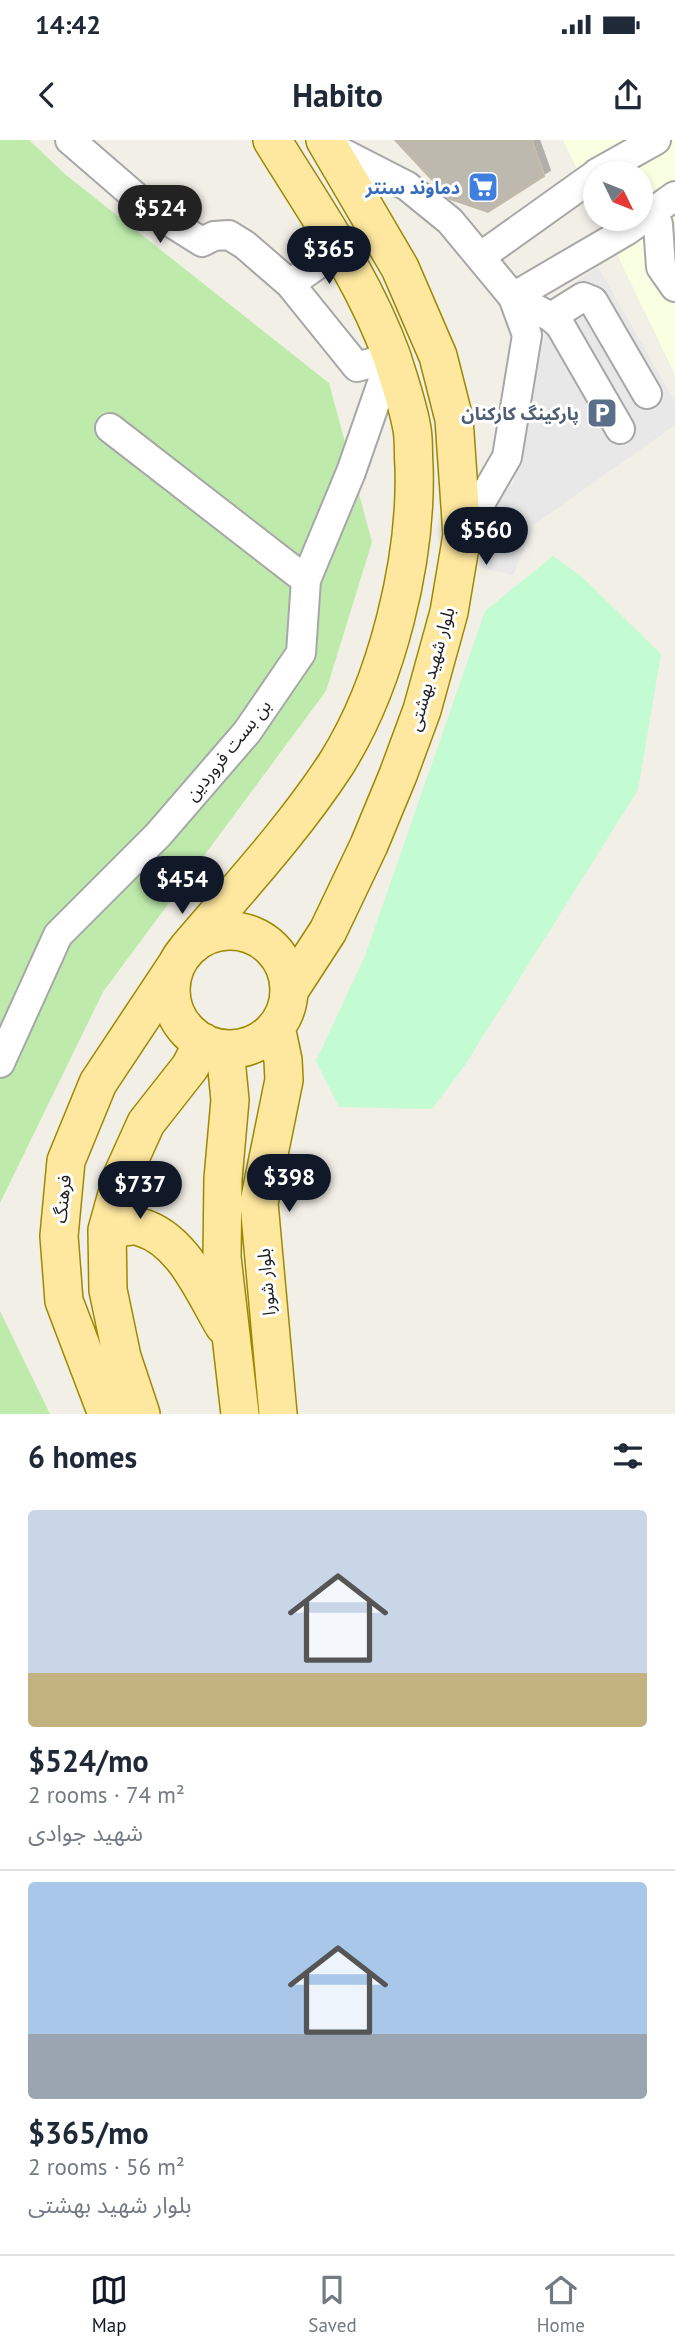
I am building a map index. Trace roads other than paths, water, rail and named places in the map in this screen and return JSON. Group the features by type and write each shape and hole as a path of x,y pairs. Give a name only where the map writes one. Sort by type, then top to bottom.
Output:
{"main road":[{"path":"182,956 201,938 218,932 235,931 253,935 268,944 279,958 289,991 285,1010 276,1027 262,1039 244,1047 214,1046 188,1032 177,1017 172,999 172,981 182,956 298,818 342,754 370,697 402,593 415,502 412,429 391,357 358,281 272,140"},
{"name":"بلوار شهید بهشتی","path":"289,991 328,931 369,845 398,775 422,710 449,612 462,535 454,419 438,356 400,268 328,144"},
{"name":"فرهنگ","path":"107,1414 64,1301 59,1236 66,1161 98,1083 182,956"},
{"name":"بلوار شورا","path":"276,1027 284,1080 259,1203 278,1414"},
{"path":"141,1414 122,1357 108,1290 107,1230 122,1176 146,1123 190,1067 214,1046"},
{"path":"214,1046 230,1100 223,1179 222,1257 240,1414"},
{"path":"107,1230 138,1226 165,1238 189,1266 231,1337"}],"street":[{"path":"70,140 152,210 202,242 214,236 229,235 245,245 290,284 357,367 391,357"},
{"path":"619,161 656,140"},
{"path":"328,144 407,186 450,221 513,297 527,335 507,457 462,535"},
{"path":"480,257 583,183"},
{"path":"653,211 675,196"},
{"path":"653,214 658,224 661,267 675,287"},
{"path":"513,297 626,231"},
{"path":"290,284 339,249"},
{"path":"513,297 551,317 560,325 620,429"},
{"path":"551,317 583,297 593,301 647,394"},
{"name":"بن بست فروردین","path":"0,1063 58,934 158,835 247,732 301,653 306,580 351,472 391,357"},
{"path":"110,428 306,580"}],"place":[{"name":"دماوند سنتر","path":"483,187"},
{"name":"پارکینگ کارکنان","path":"602,413"}]}
